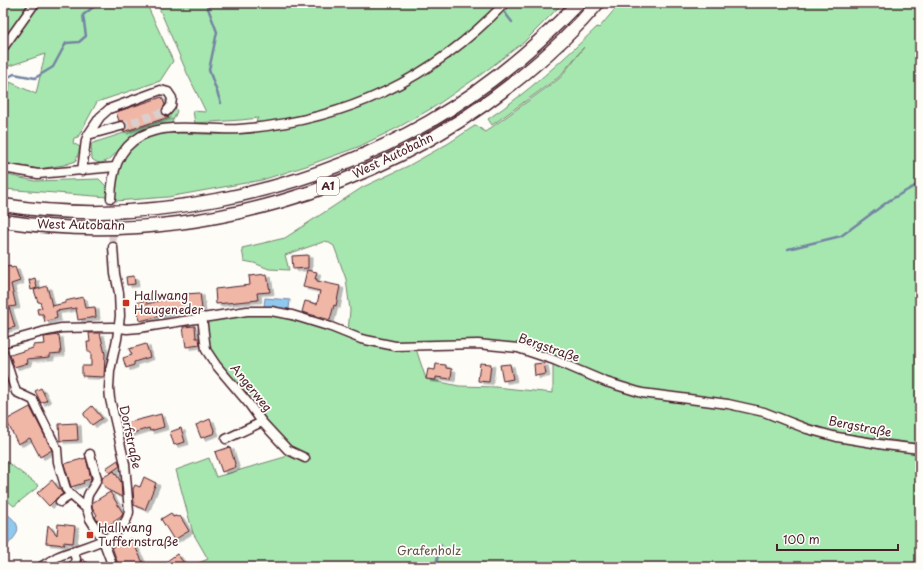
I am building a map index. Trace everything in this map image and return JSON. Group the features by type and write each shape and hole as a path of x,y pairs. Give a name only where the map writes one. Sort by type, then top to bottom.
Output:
{"highway":[{"name":"West Autobahn","path":"3,205 70,211 113,212 179,207 242,195 286,183 340,164 390,143 448,110 484,86 517,60 578,3"},
{"name":"West Autobahn","path":"3,221 42,225 89,227 134,226 180,222 219,216 262,206 304,194 338,182 399,156 424,143 478,109 546,56 577,27 598,3"}],"street":[{"path":"3,48 35,3"},
{"path":"112,198 115,167 120,155 140,136 162,129 232,130 261,127 315,117 343,109 374,97 409,79 445,56 477,31 505,3"},
{"path":"82,171 88,135 100,117 109,109 161,90 168,92 172,98 171,106 167,111"},
{"path":"88,135 121,126"},
{"path":"3,168 38,174 115,167"},
{"path":"113,247 114,274 120,303 119,328"},
{"name":"Bergstraße","path":"3,343 60,328 112,326 127,329 247,311 271,312 292,315 331,327 362,339 395,346 478,344 518,348 554,360 606,382 642,394 728,404 764,412 807,429 837,437 920,449"},
{"name":"Angerweg","path":"202,317 206,350 216,365 262,422 288,450 305,458"},
{"name":"Dorfstraße","path":"41,567 58,557 103,540 121,528 128,518 125,464 110,399 109,388 113,356 119,328"},
{"path":"3,352 16,392 33,400 57,449 58,462 66,489 87,509"},
{"path":"226,439 262,422"},
{"path":"90,454 97,478 87,494 87,509 90,519 103,540 113,567"},
{"path":"60,502 71,495"},
{"path":"72,567 76,559 74,551"}],"green space":[{"path":"3,3 146,3 173,61 160,81 97,102 78,137 74,138 73,143 80,147 76,161 64,165 39,169 3,163 3,95 9,91 10,82 36,94 45,54 3,68"},
{"path":"157,3 563,3 524,42 479,76 434,107 397,128 358,147 262,180 168,197 115,201 117,179 123,159 130,149 139,142 158,134 169,133 249,133 258,118 195,123 193,111 206,112 187,73"},
{"path":"620,3 920,3 920,444 833,432 754,405 653,392 609,380 543,351 521,345 492,341 463,340 399,343 385,342 348,332 350,310 346,279 334,246 326,241 285,255 289,270 269,269 244,261 242,248 285,238 363,187 408,166 449,143 476,125 485,132 560,78 584,47 559,77 492,125 488,119 531,87 597,27 599,28"},
{"path":"175,108 177,111 171,124 149,128 137,133 130,138 114,155 102,163 92,159 91,145 93,143 170,118 169,113"},
{"path":"3,174 35,181 99,179 106,186 108,197 3,189"},
{"name":"Grafenholz","path":"250,315 267,315 284,318 329,330 370,346 416,349 426,379 459,386 495,387 553,393 553,363 609,387 629,393 657,399 729,407 754,413 804,430 920,451 920,567 189,567 208,559 193,533 176,470 209,458 216,477 285,457 289,446 219,364 209,347 205,326 208,320"},
{"path":"3,459 39,486 14,506 3,497"}],"water":[{"path":"265,298 290,300 289,309 264,307"},
{"path":"3,514 7,514 13,519 18,528 15,536 3,550"}],"building":[{"path":"162,97 165,105 162,113 164,116 169,117 123,132 126,128 126,124 123,121 119,121 116,112"},
{"path":"308,255 308,268 293,269 292,256"},
{"path":"10,265 11,268 15,267 20,281 11,284 16,306 9,307 15,327 3,330 3,267"},
{"path":"307,270 317,272 315,279 317,279 317,281 340,286 336,306 334,305 330,320 302,312 305,301 317,304 320,291 303,287"},
{"path":"267,274 270,292 257,293 258,300 216,304 215,289 250,285 249,276"},
{"path":"134,276 135,284 127,285 126,277"},
{"path":"35,278 37,288 31,290 29,280"},
{"path":"47,286 52,306 83,297 85,308 95,307 96,317 78,320 76,308 56,311 57,318 45,322 43,314 38,314 37,309 42,308 40,302 38,302 34,290"},
{"path":"200,293 202,309 180,311 140,321 136,303 146,300 147,304 185,294"},
{"path":"195,326 196,338 199,338 200,345 186,347 183,327"},
{"path":"89,333 100,333 105,354 104,377 82,376 82,366 91,366 91,352 88,352 87,342 90,342"},
{"path":"59,335 61,353 50,354 50,357 27,359 28,363 14,367 10,355 33,348 33,345 45,344 44,337"},
{"path":"146,344 150,357 134,362 134,365 126,368 123,358 132,355 129,349"},
{"path":"480,363 491,364 489,382 478,381"},
{"path":"544,363 546,374 535,376 534,364"},
{"path":"436,364 446,365 446,368 452,369 451,379 436,377 436,380 426,379 428,369 435,370"},
{"path":"510,364 513,379 503,381 500,365"},
{"path":"41,388 47,400 41,403 35,391"},
{"path":"92,406 102,418 92,425 84,413"},
{"path":"30,407 52,450 40,457 30,438 18,444 6,420"},
{"path":"161,414 164,427 150,431 149,428 130,434 126,423"},
{"path":"210,419 215,433 201,438 196,425"},
{"path":"77,423 78,440 60,441 59,424"},
{"path":"181,428 185,442 174,445 170,432"},
{"path":"230,447 236,467 222,472 215,452"},
{"path":"86,458 91,479 71,487 64,464"},
{"path":"118,460 120,466 110,473 106,468"},
{"path":"114,471 121,482 122,497 106,489 102,482 102,478"},
{"path":"144,477 156,483 145,510 134,505 133,489 135,485 140,487"},
{"path":"52,480 63,494 49,506 37,493"},
{"path":"110,492 123,513 121,517 103,529 95,517 97,515 92,507 92,503"},
{"path":"171,513 173,517 180,516 189,531 174,540 161,519"},
{"path":"58,524 75,526 73,543 63,542 65,545 46,543 48,525 57,535"},
{"path":"131,538 144,565 139,567 119,567 112,547"},
{"path":"177,554 187,567 171,567 167,561"},
{"path":"82,559 93,567 79,567"}],"waterway":[{"path":"3,80 14,74 35,78 53,67 66,43 79,42 86,36 83,15 96,5 96,3"},
{"path":"206,3 217,32 209,70 221,103"},
{"path":"505,13 512,22"},
{"path":"788,249 841,236 890,200 920,183"},
{"path":"435,567 441,545"}],"tunnel":[{"path":"121,126 167,111"},
{"path":"111,198 113,247"}],"place":[{"name":"Hallwang Haugeneder","path":"126,303"},
{"name":"Hallwang Tuffernstraße","path":"90,535"}]}
